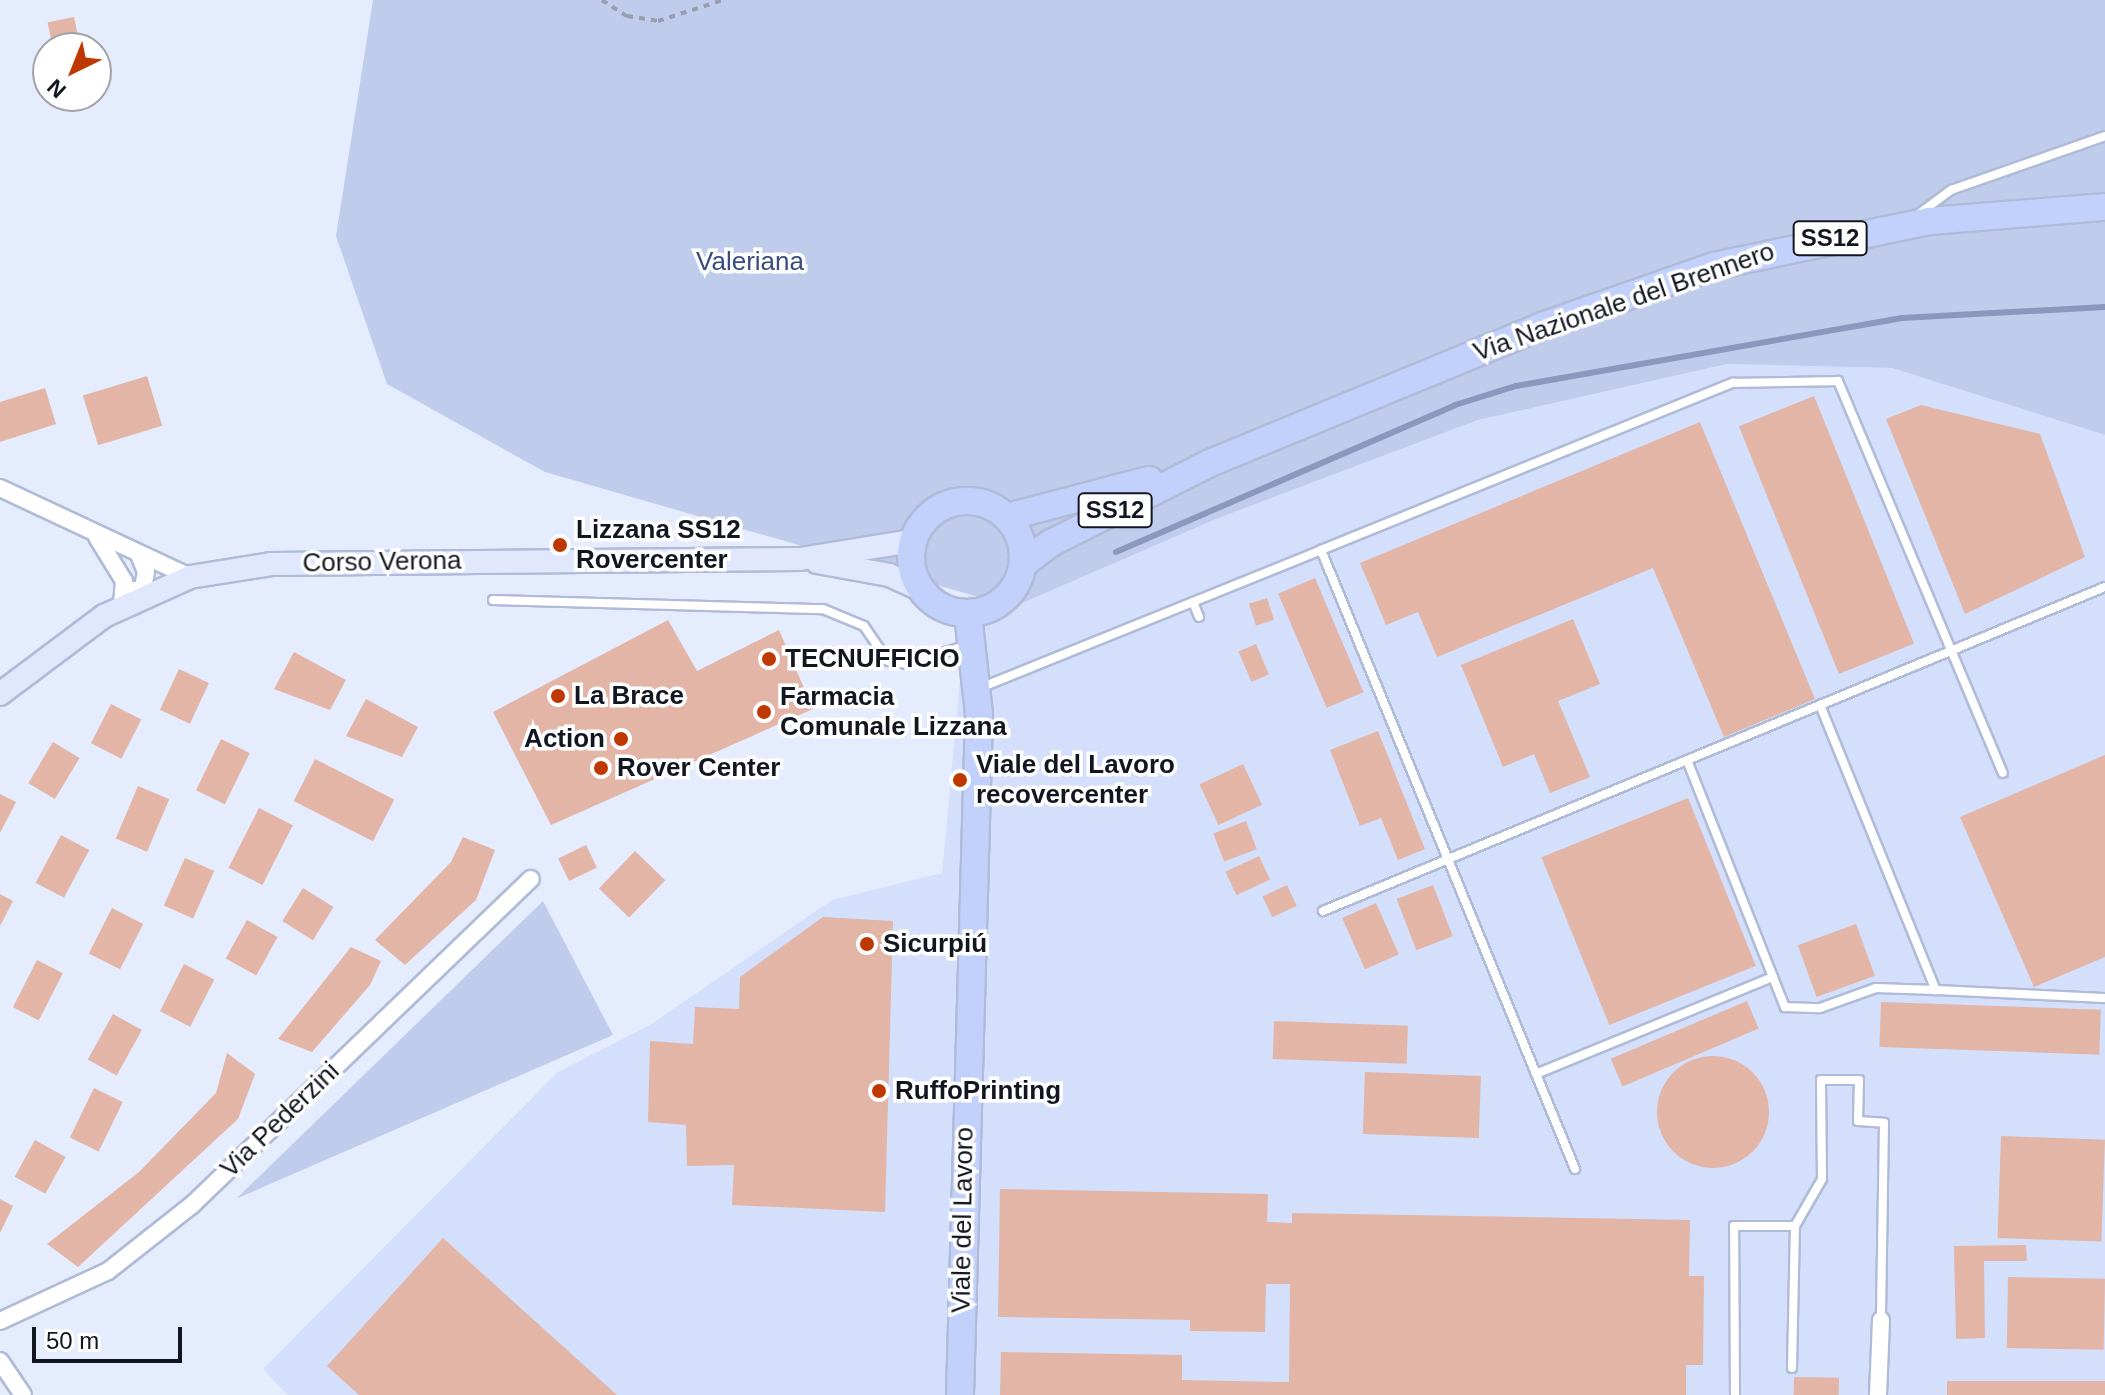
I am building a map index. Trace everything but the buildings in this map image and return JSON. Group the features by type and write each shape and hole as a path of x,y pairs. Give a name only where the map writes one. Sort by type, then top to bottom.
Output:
{"main road":[{"name":"Via Nazionale del Brennero","path":"1023,564 1051,543 1210,463 1542,326 1714,266 1911,224 2105,207"},
{"name":"Via Nazionale del Brennero","path":"1007,517 1210,463"},
{"path":"920,589 911,566 913,541 935,511 953,503 972,501 1007,517 1017,530 1023,564"},
{"path":"800,559 913,541"},
{"path":"800,559 889,575 920,589 942,607 968,614"},
{"name":"Corso Verona","path":"0,694 129,594 190,577 271,564 800,559"},
{"name":"SS12","path":"968,614 1005,599 1023,564"},
{"name":"Viale del Lavoro","path":"960,1395 979,689 968,614"}],"street":[{"path":"0,488 97,537 190,577"},
{"path":"97,537 129,594 146,572 139,555"},
{"name":"Via Pederzini","path":"0,1321 108,1271 192,1205 531,879"},
{"path":"1878,1395 1881,1320"},
{"path":"0,1361 23,1395"}],"lane":[{"path":"1911,224 1951,190 2105,136"},
{"path":"979,689 1733,383 1838,381 2003,773"},
{"path":"1321,550 1575,1169"},
{"path":"1323,911 2105,587"},
{"path":"493,600 823,609 864,626 888,661 906,664 973,644"},
{"path":"1193,602 1199,617"},
{"path":"1820,705 1936,990"},
{"path":"1687,760 1785,1007 1820,1008 1876,988 2105,998"},
{"path":"1536,1074 1773,977"},
{"path":"1792,1368 1795,1226 1822,1179 1821,1080 1859,1080 1858,1121 1884,1123 1881,1320"},
{"path":"1735,1395 1734,1226 1795,1226"}],"path":[{"path":"602,0 627,16 658,21 723,0"}],"shaded area":[{"path":"1727,364 1892,368 2105,435 2105,1395 288,1395 263,1369 558,1072 650,1025 832,900 942,873 968,595 1013,607 1216,519 1478,420"}],"green space":[{"name":"Valeriana","path":"373,0 2105,0 2105,435 1892,368 1727,364 1478,420 1216,519 1013,607 545,472 387,384 336,236"},
{"path":"543,901 613,1035 238,1198 238,1197"}],"waterway":[{"path":"1116,552 1455,405 1516,386 1902,318 2105,307"}],"place":[{"name":"Lizzana SS12 Rovercenter","path":"560,545"},
{"name":"TECNUFFICIO","path":"769,659"},
{"name":"La Brace","path":"558,696"},
{"name":"Farmacia Comunale Lizzana","path":"764,712"},
{"name":"Action","path":"621,739"},
{"name":"Rover Center","path":"601,768"},
{"name":"Viale del Lavoro recovercenter","path":"960,780"},
{"name":"Sicurpiú","path":"867,944"},
{"name":"RuffoPrinting","path":"879,1091"}]}
